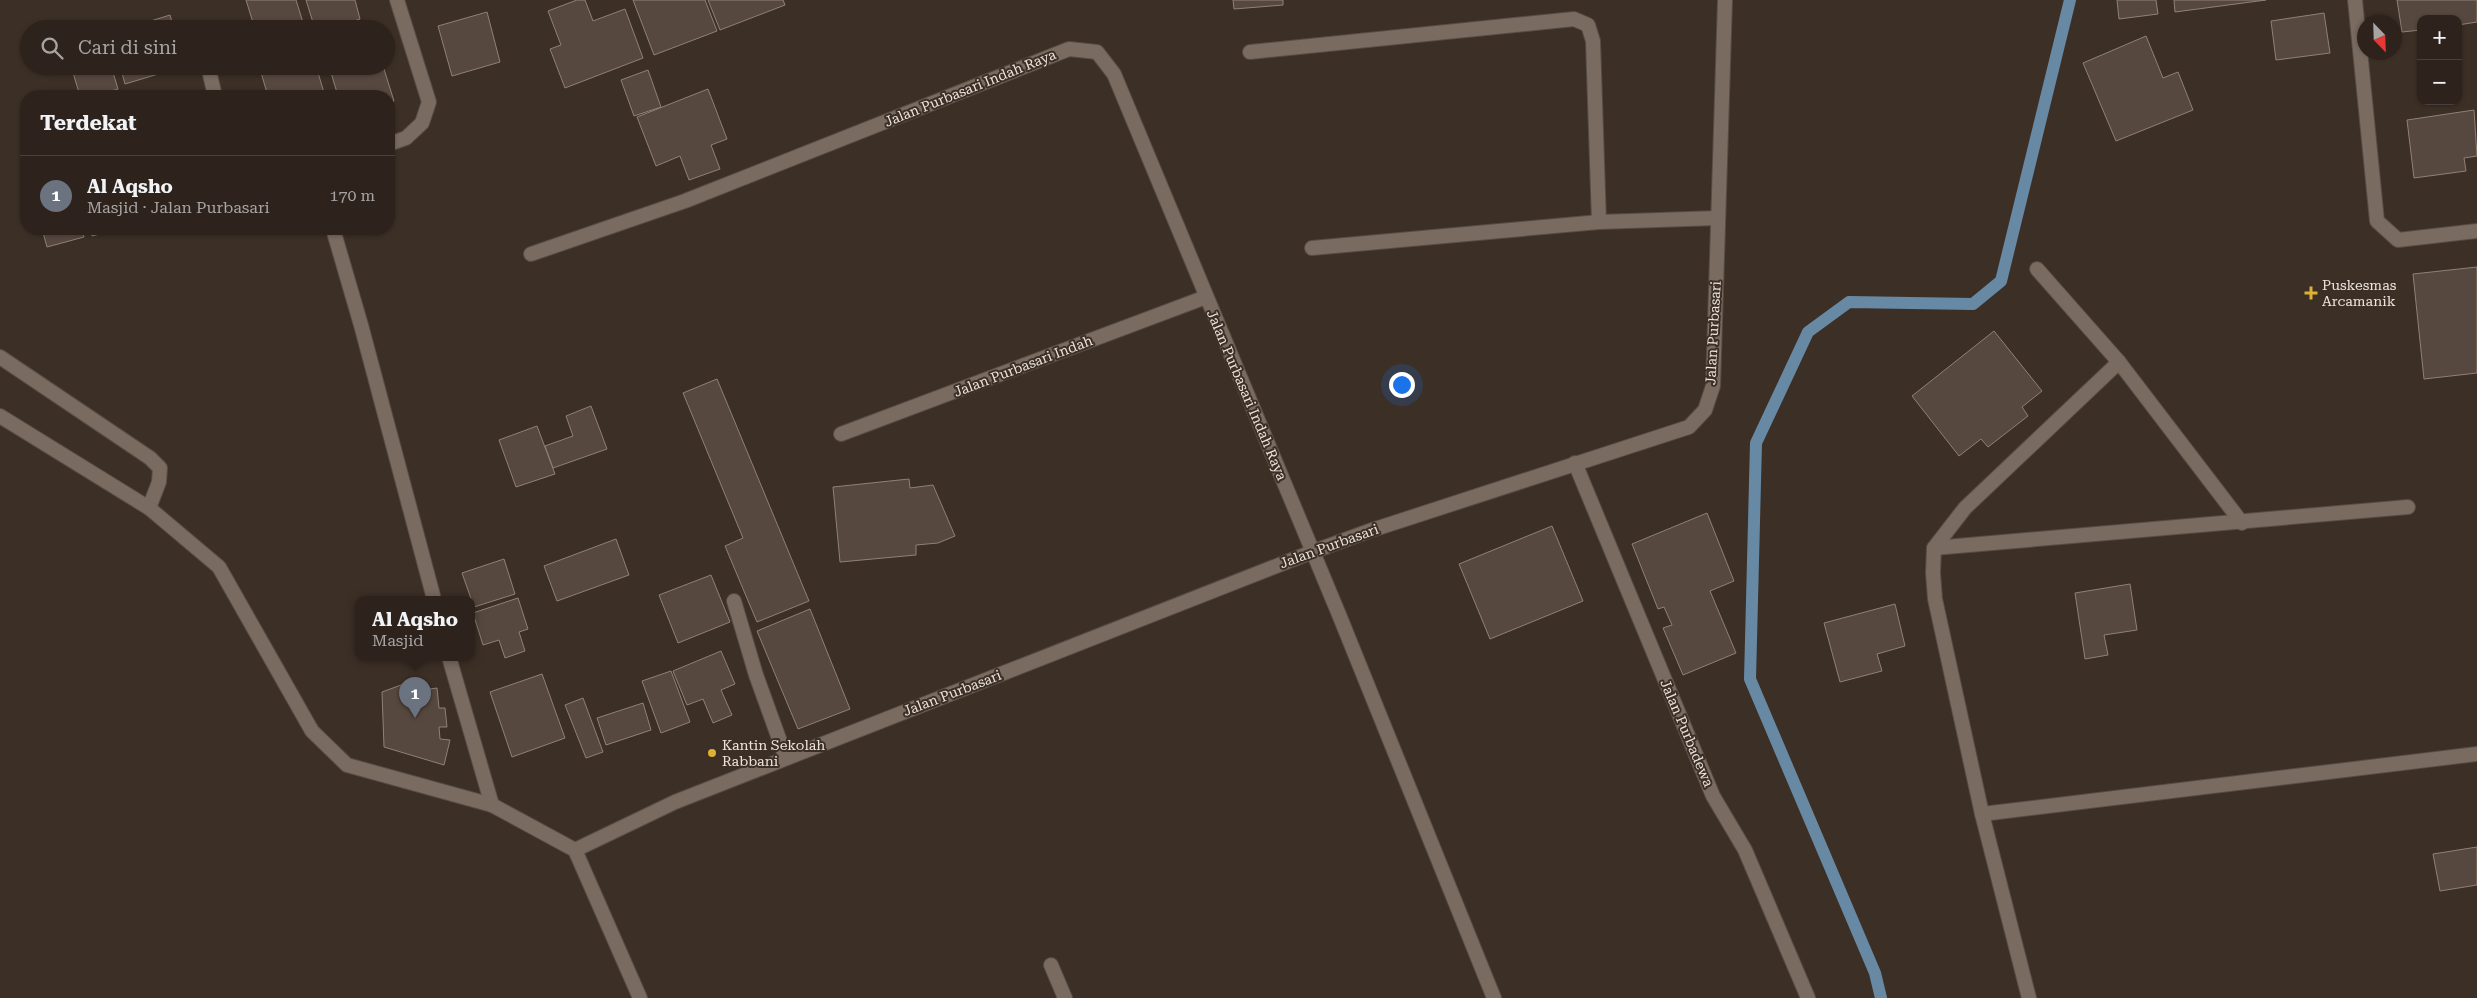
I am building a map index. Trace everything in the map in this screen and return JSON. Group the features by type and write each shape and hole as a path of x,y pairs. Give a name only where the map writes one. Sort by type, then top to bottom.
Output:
{"street":[{"path":"395,142 406,138 422,123 429,102 397,0"},
{"name":"Jalan Purbasari","path":"575,850 674,802 1312,552 1688,427 1705,410 1712,386 1724,0"},
{"path":"2355,0 2377,220 2398,240 2477,231"},
{"path":"1250,52 1574,19 1588,25 1593,41 1599,222"},
{"name":"Jalan Purbasari Indah Raya","path":"530,254 685,201 1069,49 1097,52 1114,74 1494,998"},
{"path":"210,75 214,90"},
{"path":"1312,248 1599,222 1718,218"},
{"path":"335,235 361,325 433,596"},
{"path":"2037,269 2119,362 2242,523"},
{"name":"Jalan Purbasari Indah","path":"840,434 1206,298"},
{"path":"0,357 150,458 160,468 160,482 149,508"},
{"path":"2030,998 1982,814 1935,599 1932,573 1934,548 1965,508 2119,362"},
{"path":"0,416 149,508 219,567 312,731 347,765 492,805 575,850 640,998"},
{"name":"Jalan Purbadewa","path":"1575,463 1713,796 1745,850 1808,998"},
{"path":"1934,548 2408,508"},
{"path":"734,601 756,675 786,758"},
{"path":"450,661 492,805"},
{"path":"1982,814 2477,754"},
{"path":"1051,965 1065,998"}],"building":[{"path":"246,0 296,0 302,20 252,20"},
{"path":"306,0 355,0 360,19 357,20 312,20"},
{"path":"577,0 585,0 593,21 625,9 643,58 565,88 550,49 561,45 548,11"},
{"path":"633,0 705,0 717,31 654,55"},
{"path":"708,0 783,0 785,5 720,30"},
{"path":"1233,0 1283,0 1283,5 1234,9"},
{"path":"2117,0 2156,0 2158,14 2119,19"},
{"path":"2174,0 2266,0 2175,12"},
{"path":"2397,0 2477,0 2477,22 2462,24 2462,15 2417,15 2417,30 2402,32 2402,15 2399,15"},
{"path":"487,12 500,62 452,76 438,26"},
{"path":"2324,13 2330,53 2276,60 2271,21"},
{"path":"170,15 171,20 154,20"},
{"path":"2146,36 2163,78 2178,72 2193,110 2116,141 2083,63"},
{"path":"648,70 661,107 634,116 621,80"},
{"path":"74,75 114,75 118,89 115,90 78,90"},
{"path":"122,75 155,75 125,84"},
{"path":"262,75 319,75 323,90 266,90"},
{"path":"332,75 386,75 391,90 336,90"},
{"path":"708,89 727,139 711,145 720,169 689,180 680,156 656,166 637,117"},
{"path":"2474,110 2477,156 2464,158 2466,171 2414,178 2407,120"},
{"path":"44,235 84,235 84,237 47,247"},
{"path":"2477,267 2477,373 2424,379 2413,274"},
{"path":"1994,331 2042,391 2022,407 2028,416 1988,447 1981,439 1959,456 1912,396"},
{"path":"717,379 809,601 757,622 725,546 743,538 683,393"},
{"path":"591,406 607,449 553,468 545,446 573,436 566,416"},
{"path":"537,426 555,474 516,487 499,440"},
{"path":"909,479 910,488 933,485 955,536 938,543 916,545 916,555 840,562 833,487"},
{"path":"1707,513 1734,581 1710,591 1736,653 1683,675 1663,628 1672,625 1664,607 1658,609 1632,544"},
{"path":"1552,526 1583,601 1490,639 1459,564"},
{"path":"616,539 629,575 557,601 544,566"},
{"path":"504,559 515,594 475,607 475,596 470,596 462,573"},
{"path":"711,575 730,622 678,643 659,595"},
{"path":"2130,584 2137,630 2104,635 2108,655 2085,659 2075,593"},
{"path":"518,598 528,629 519,632 525,651 505,658 499,640 483,645 475,619 475,612"},
{"path":"1895,604 1905,646 1877,654 1882,671 1840,682 1824,623"},
{"path":"810,609 850,709 798,729 757,631"},
{"path":"721,651 735,684 721,690 732,715 713,723 703,699 687,705 673,671"},
{"path":"671,671 690,722 661,733 642,681"},
{"path":"542,674 565,738 512,757 490,692"},
{"path":"412,681 414,691 437,688 439,708 445,708 447,727 439,727 440,739 450,740 444,765 384,747 382,692"},
{"path":"583,698 603,752 586,758 565,705"},
{"path":"643,703 651,730 606,745 597,718"},
{"path":"2477,847 2477,885 2440,891 2433,854"}],"waterway":[{"path":"1881,998 1875,973 1750,679 1756,443 1808,332 1849,302 1973,304 2001,281 2070,0"}],"place":[{"name":"Puskesmas Arcamanik","path":"2311,293"},
{"name":"Al Aqsho","path":"415,718"},
{"name":"Kantin Sekolah Rabbani","path":"712,753"}]}
